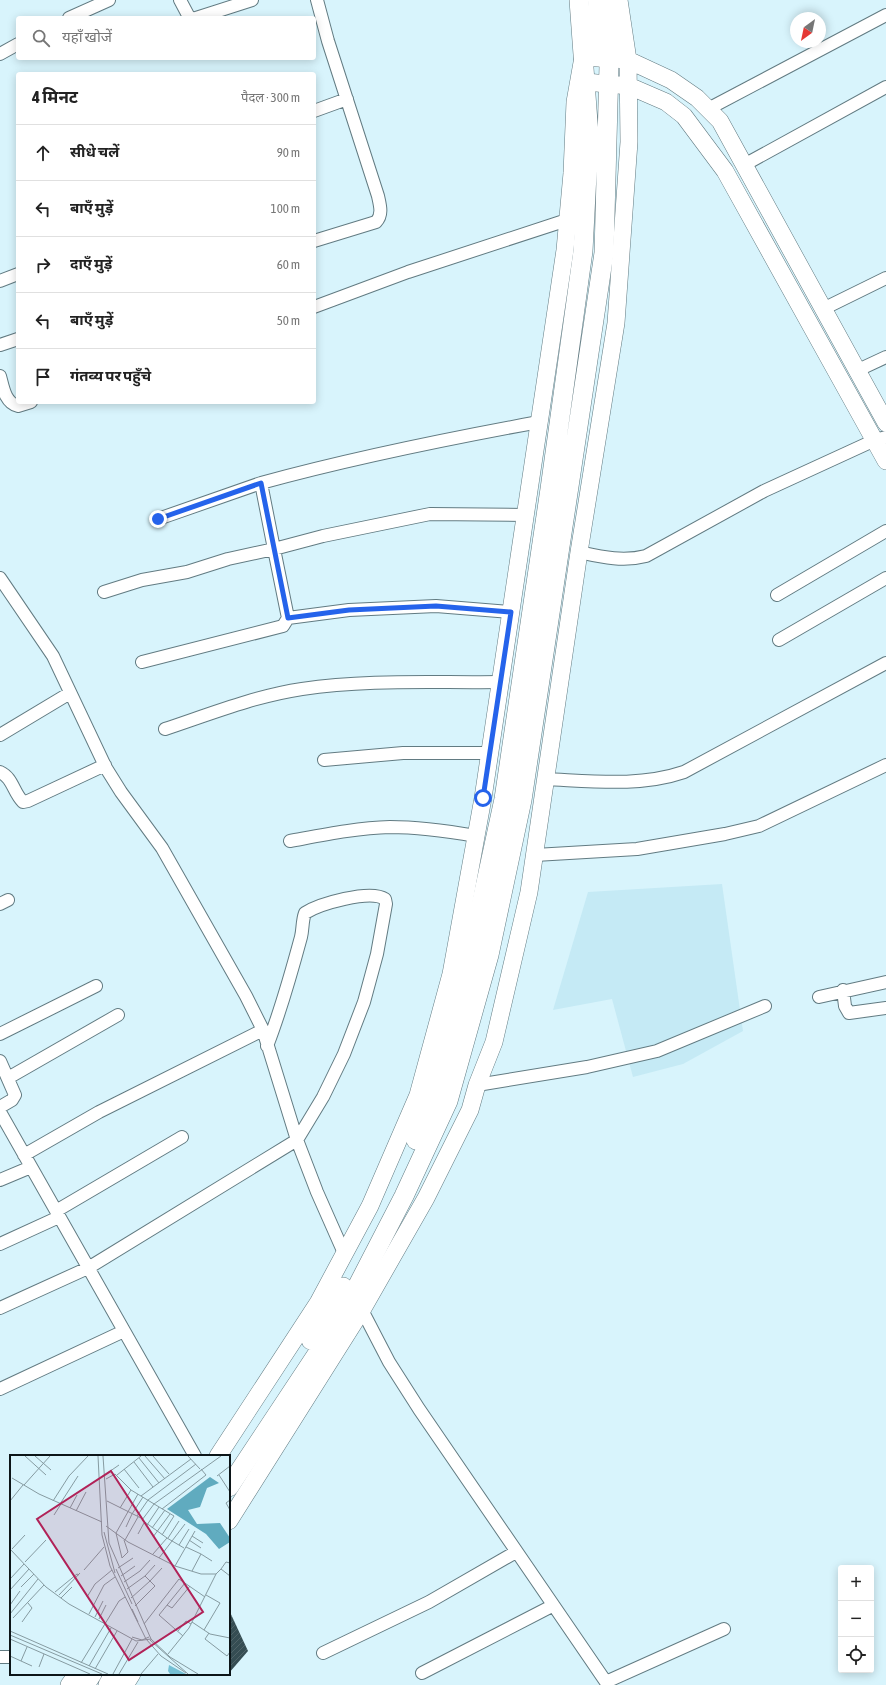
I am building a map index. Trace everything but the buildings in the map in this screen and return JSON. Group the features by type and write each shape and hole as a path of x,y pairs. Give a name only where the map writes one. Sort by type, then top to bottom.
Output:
{"main road":[{"path":"230,1485 341,1318 404,1196 448,1101 489,955 522,800 604,253 609,85 596,57 579,0"},
{"path":"219,1455 318,1303 373,1199 418,1095 451,974 476,836 565,250 572,173 575,102 610,28 606,0"},
{"path":"230,1519 362,1310 426,1198 470,1110 477,1085 494,1042 529,892 579,552 616,323 629,142 628,60 620,0"},
{"path":"596,57 628,60 671,80 708,109 720,122 886,423"},
{"path":"230,1463 332,1308 386,1210 432,1102 465,979 504,799 549,497 583,251 589,136 586,82 596,57"},
{"path":"586,82 629,86 666,102 684,116 725,171 880,438 886,461"},
{"path":"714,155 732,142"},
{"path":"70,1685 76,1675"},
{"path":"85,1685 91,1675"},
{"path":"108,1685 113,1675"},
{"path":"125,1685 131,1675"}],"street":[{"path":"73,16 109,0"},
{"path":"180,0 188,16"},
{"path":"202,16 252,0"},
{"path":"316,240 376,222 379,218 380,211 378,196 328,41 317,0"},
{"path":"594,0 596,57"},
{"path":"708,109 886,15"},
{"path":"0,54 16,45"},
{"path":"744,165 886,87"},
{"path":"316,110 347,99"},
{"path":"316,306 408,272 567,220"},
{"path":"0,281 16,275"},
{"path":"823,309 886,278"},
{"path":"0,345 16,340"},
{"path":"856,371 886,357"},
{"path":"0,376 5,395 14,405 24,404"},
{"path":"158,519 261,483 306,471 456,437 539,422"},
{"path":"579,552 620,560 633,560 646,556 764,492 880,438"},
{"path":"142,662 283,626 288,618 261,483"},
{"path":"104,592 142,580 186,572 228,559 323,536 430,514 525,516"},
{"path":"777,595 886,531"},
{"path":"0,578 53,656 105,765 121,792 162,848 212,934 263,1030 297,1140 317,1192 344,1253"},
{"path":"778,640 886,578"},
{"path":"288,618 349,610 420,607 469,608 511,612"},
{"path":"546,779 630,782 649,781 679,774 712,758 886,663"},
{"path":"165,729 259,698 302,689 336,685 500,682"},
{"path":"0,734 70,693"},
{"path":"324,760 403,752 489,753"},
{"path":"0,772 10,779 18,797 23,802 105,765"},
{"path":"535,855 637,849 725,834 759,826 886,765"},
{"path":"290,841 363,829 389,827 440,830 476,836"},
{"path":"0,1308 88,1268 297,1140 334,1076 364,1002 376,954 386,904 385,899 381,896 372,895 348,898 305,913 297,951 279,1014 267,1046"},
{"path":"819,997 843,990 886,982"},
{"path":"0,1034 96,986"},
{"path":"843,990 845,1006 850,1013 886,1008"},
{"path":"477,1085 587,1067 657,1051 765,1006"},
{"path":"8,1078 118,1015"},
{"path":"24,1155 99,1112 263,1030"},
{"path":"0,1061 15,1095 12,1100 0,1107"},
{"path":"0,1112 194,1455"},
{"path":"0,1244 58,1214 182,1137"},
{"path":"0,1180 31,1167"},
{"path":"362,1310 389,1362 552,1606 607,1684 724,1629"},
{"path":"0,1389 124,1331"},
{"path":"323,1653 429,1602 516,1552"},
{"path":"422,1673 552,1606"}],"shaded area":[{"path":"722,884 743,1031 683,1064 633,1077 612,999 553,1010 588,892"}],"route":[{"path":"158,519 261,483 288,618 349,610 436,606 511,612 483,798"}]}
